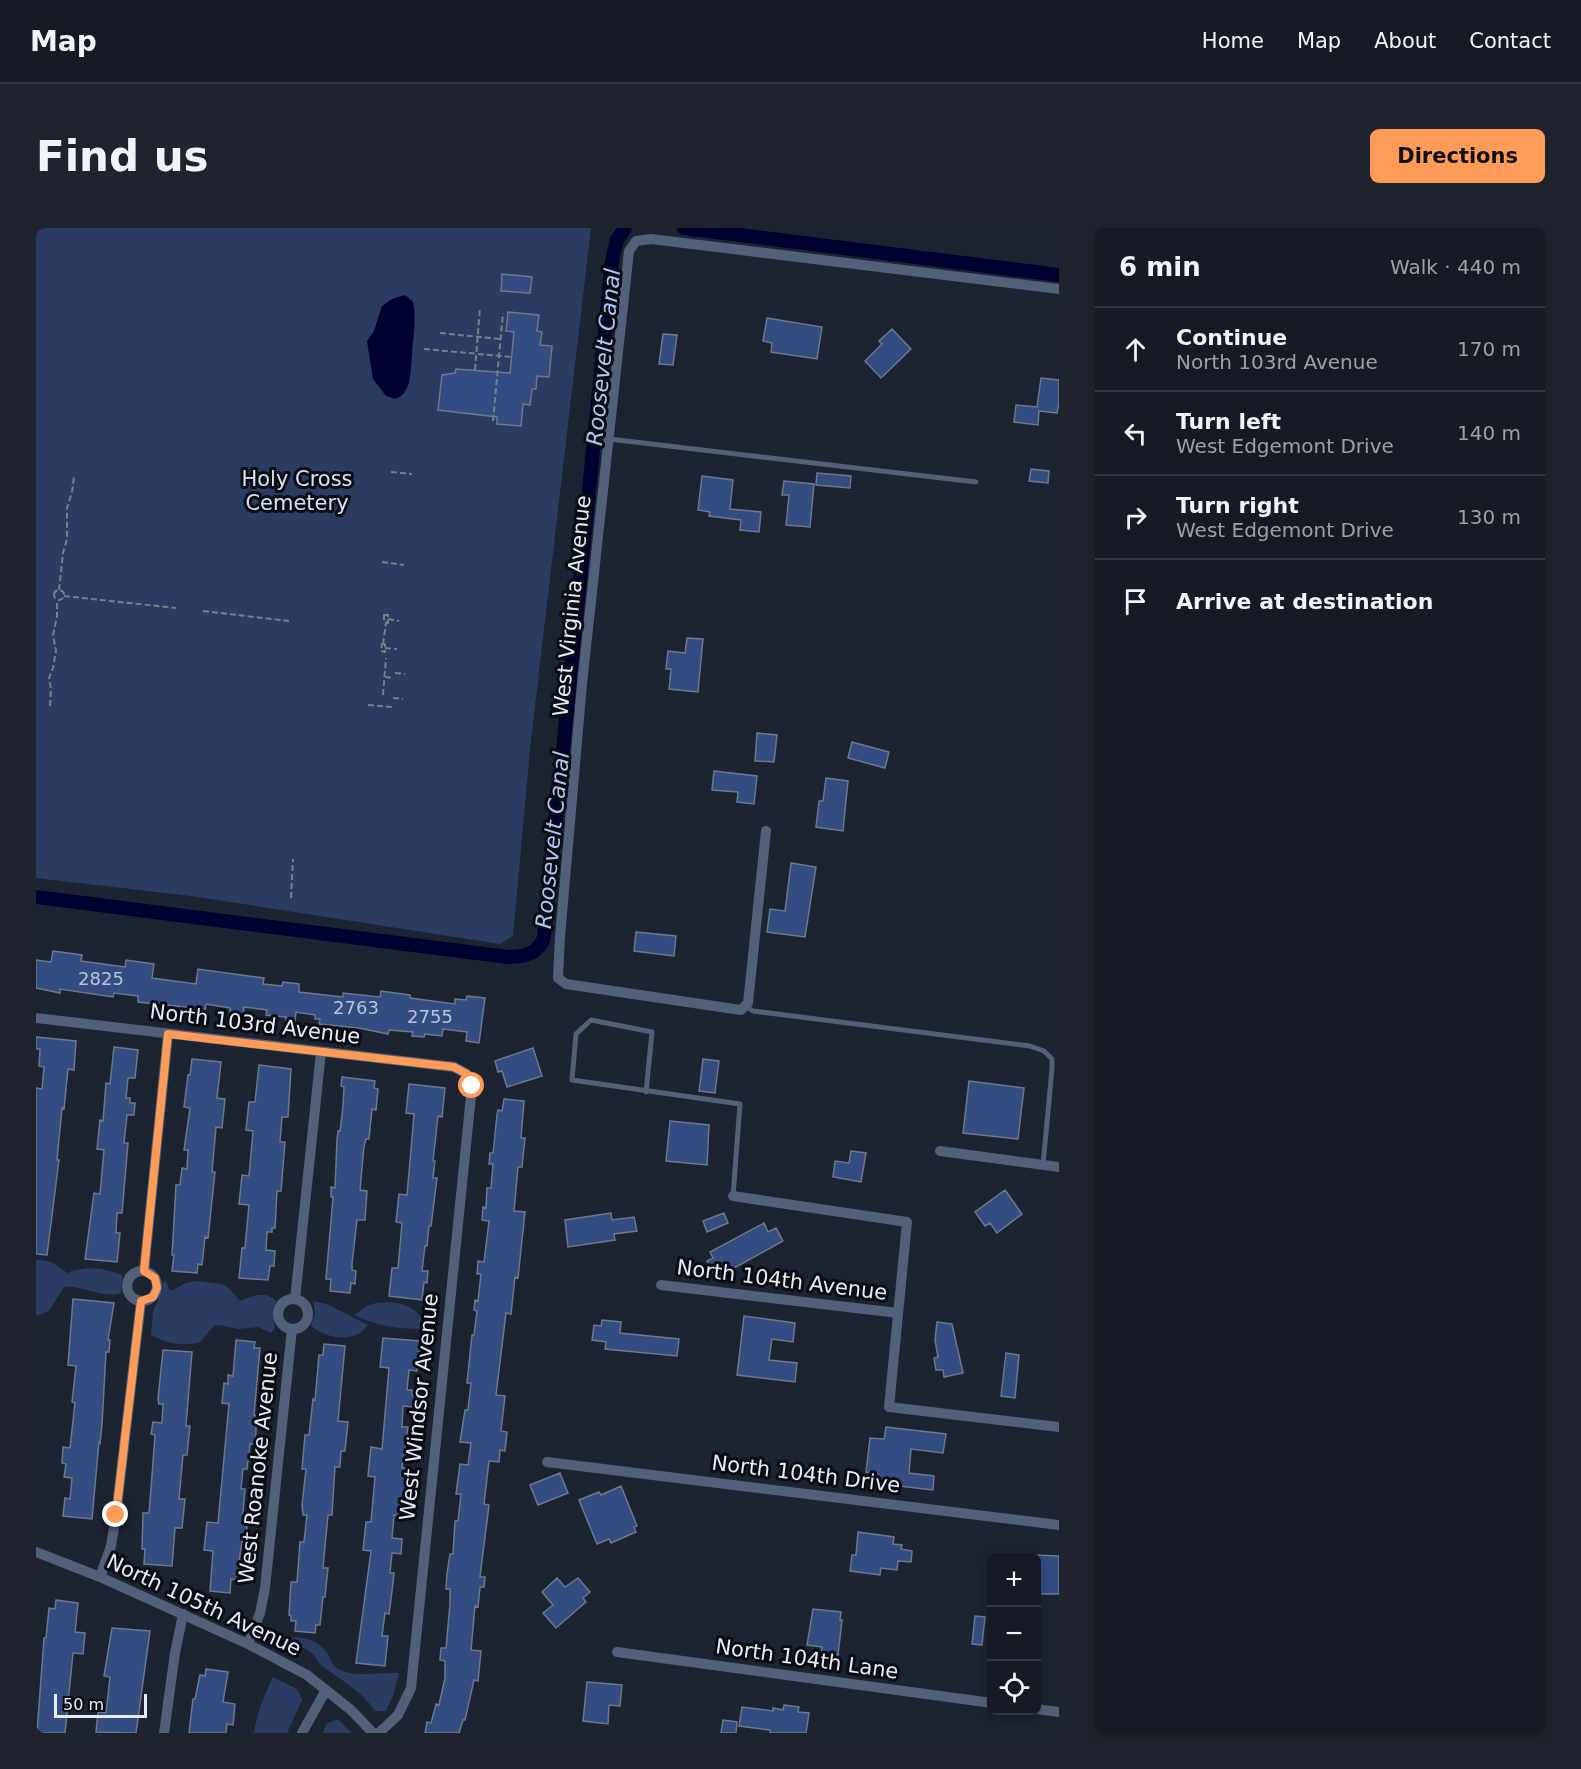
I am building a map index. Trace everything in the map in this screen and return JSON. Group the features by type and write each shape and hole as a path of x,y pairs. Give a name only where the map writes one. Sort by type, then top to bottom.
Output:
{"street":[{"name":"West Virginia Avenue","path":"743,1008 566,984 558,978 582,684 629,251 636,241 651,239 1059,289"},
{"path":"743,1008 748,1003 766,831"},
{"name":"North 103rd Avenue","path":"36,1018 454,1067 467,1074"},
{"path":"144,1271 168,1034"},
{"path":"296,1299 321,1052"},
{"name":"West Windsor Avenue","path":"379,1733 398,1715 411,1688 472,1086 467,1074"},
{"path":"940,1151 1059,1167"},
{"name":"North 104th Avenue","path":"733,1196 907,1222 889,1407 1059,1427"},
{"path":"144,1271 155,1278 157,1288 153,1297 141,1301 135,1300 129,1293 128,1282 134,1274 144,1271"},
{"name":"North 104th Avenue","path":"661,1285 898,1313"},
{"path":"296,1299 304,1304 308,1318 302,1326 292,1329 281,1322 279,1312 282,1304 296,1299"},
{"path":"100,1577 111,1546 116,1515 141,1301"},
{"name":"West Roanoke Avenue","path":"248,1644 260,1613 266,1588 292,1329"},
{"name":"North 104th Drive","path":"547,1462 1059,1525"},
{"name":"North 105th Avenue","path":"36,1552 100,1577 183,1614 307,1675 373,1733"},
{"path":"164,1733 183,1614"},
{"name":"North 104th Lane","path":"616,1652 987,1702"},
{"path":"302,1733 326,1690"},
{"path":"1041,1710 1059,1712"}],"lane":[{"path":"609,439 976,482"},
{"path":"743,1008 1030,1046 1044,1051 1052,1059 1052,1069 1043,1165"},
{"path":"646,1092 652,1032 591,1020 576,1034 572,1080 646,1092 740,1104 733,1196"}],"path":[{"path":"475,370 480,307"},
{"path":"492,421 503,313"},
{"path":"440,333 501,339"},
{"path":"424,349 512,357"},
{"path":"391,472 412,474"},
{"path":"74,477 67,508 67,539 59,590 64,596 176,608"},
{"path":"382,562 404,564"},
{"path":"50,706 49,678 56,651 53,635 57,617 57,600 54,595 59,590"},
{"path":"57,600 64,596"},
{"path":"203,611 289,621"},
{"path":"397,649 385,648 384,652 381,651 387,621 399,621"},
{"path":"383,695 386,658"},
{"path":"395,673 405,674"},
{"path":"385,677 394,678"},
{"path":"393,698 403,699"},
{"path":"368,705 392,707"},
{"path":"291,898 293,859"}],"green space":[{"name":"Holy Cross Cemetery","path":"36,228 591,228 530,749 513,936 500,944 191,896 36,878"},
{"path":"36,1260 51,1262 68,1273 95,1268 122,1275 121,1293 106,1294 64,1287 49,1311 36,1316"},
{"path":"165,1281 171,1291 186,1283 197,1281 222,1284 230,1289 240,1301 259,1295 268,1296 276,1301 273,1312 275,1329 271,1333 258,1327 238,1329 219,1325 214,1326 200,1342 187,1344 157,1338 151,1335 153,1311"},
{"path":"313,1301 327,1304 368,1325 356,1335 348,1337 341,1338 325,1334 311,1326 315,1313"},
{"path":"388,1302 407,1306 421,1317 421,1329 387,1326 354,1315 376,1303"},
{"path":"295,1637 320,1645 335,1667 345,1672 399,1673 386,1711 375,1711 357,1692 321,1665 311,1652 282,1642"},
{"path":"273,1677 297,1689 302,1700 287,1733 254,1733 261,1704"},
{"path":"338,1719 352,1733 323,1733 326,1724"}],"shaded area":[{"path":"405,295 413,302 415,315 410,374 405,392 395,399 386,396 373,379 367,341 374,331 382,306 392,299"}],"building":[{"path":"502,274 532,277 530,293 501,291"},
{"path":"508,312 539,315 537,331 542,332 540,345 552,346 549,377 537,376 536,389 532,389 530,405 523,404 521,426 497,424 497,417 438,410 442,375 455,373 456,369 510,373 514,332 506,331"},
{"path":"767,318 822,327 817,359 771,352 772,343 763,341"},
{"path":"892,329 911,349 881,378 865,361 882,344 879,341"},
{"path":"663,334 677,335 673,365 659,364"},
{"path":"1041,378 1059,380 1057,413 1039,411 1038,425 1014,422 1016,405 1037,407"},
{"path":"1031,469 1049,471 1048,483 1029,481"},
{"path":"817,473 851,476 850,488 816,485"},
{"path":"702,476 733,480 730,509 761,512 759,532 740,530 741,520 709,516 710,512 698,510"},
{"path":"784,481 814,484 810,527 786,525 789,495 782,495"},
{"path":"687,638 703,639 698,692 669,689 671,669 666,669 668,651 685,653"},
{"path":"757,733 777,735 774,762 755,761"},
{"path":"852,742 889,752 885,768 848,758"},
{"path":"714,771 757,776 754,804 737,802 738,792 712,790"},
{"path":"826,778 848,781 843,831 816,827 819,801 823,801"},
{"path":"791,863 816,867 805,937 767,932 770,909 785,911"},
{"path":"636,932 676,936 674,956 634,951"},
{"path":"53,951 82,955 81,961 125,967 126,960 154,964 152,978 196,984 198,969 264,978 263,984 282,986 283,982 299,984 299,992 343,997 343,993 380,997 381,991 410,995 410,998 455,1004 455,999 466,1000 467,996 485,998 479,1043 466,1041 467,1032 443,1029 442,1036 425,1034 424,1037 412,1036 413,1032 389,1030 388,1034 319,1024 320,1019 315,1019 315,1015 296,1012 295,1021 286,1020 286,1017 266,1015 267,1010 244,1007 243,1016 230,1014 230,1008 206,1004 205,1011 192,1010 193,1008 138,1002 138,996 114,993 113,997 60,989 60,993 36,988 36,960 51,962"},
{"path":"36,1037 76,1041 74,1070 68,1069 64,1109 62,1108 57,1160 59,1160 47,1255 36,1254 36,1088 42,1089 44,1067 39,1066 40,1049 36,1049"},
{"path":"114,1047 138,1050 135,1078 128,1078 126,1098 130,1098 130,1103 135,1103 134,1115 127,1115 124,1143 128,1143 122,1213 117,1213 116,1233 120,1233 117,1262 85,1259 94,1193 100,1194 104,1150 97,1149 100,1120 103,1121 106,1083 110,1084"},
{"path":"533,1048 542,1076 507,1087 502,1071 498,1072 495,1061"},
{"path":"192,1059 221,1062 217,1098 225,1099 222,1128 216,1127 212,1172 215,1172 208,1238 205,1237 202,1265 198,1264 197,1273 172,1271 176,1185 180,1185 182,1168 187,1169 188,1150 184,1150 190,1108 184,1107"},
{"path":"703,1059 719,1061 715,1093 699,1091"},
{"path":"259,1065 291,1069 288,1117 282,1117 280,1142 285,1142 281,1191 277,1191 275,1228 272,1228 272,1232 267,1232 266,1250 275,1251 274,1266 270,1266 268,1280 239,1278 242,1248 245,1248 249,1205 239,1204 242,1175 249,1176 253,1131 246,1130 249,1102 255,1102"},
{"path":"342,1077 375,1081 374,1088 378,1089 376,1110 372,1109 369,1139 366,1139 364,1146 360,1190 367,1191 365,1220 357,1220 352,1264 352,1270 356,1271 355,1284 351,1283 350,1293 330,1291 331,1279 326,1279 333,1197 331,1197 331,1187 335,1188 337,1139 343,1106"},
{"path":"969,1081 1024,1088 1018,1139 963,1133"},
{"path":"409,1084 445,1088 442,1117 438,1116 433,1161 435,1161 433,1178 437,1178 431,1226 429,1226 427,1246 425,1246 422,1271 428,1271 422,1300 389,1296 392,1268 398,1268 402,1223 396,1222 399,1194 407,1195 414,1114 406,1113"},
{"path":"504,1099 524,1101 521,1138 525,1138 522,1167 518,1167 514,1211 525,1212 518,1278 515,1277 511,1314 506,1313 496,1395 505,1396 501,1431 507,1432 505,1451 500,1450 499,1462 489,1461 484,1504 489,1505 480,1577 485,1577 484,1587 480,1587 478,1607 475,1606 471,1650 481,1651 478,1681 474,1680 465,1720 463,1720 459,1733 425,1733 427,1722 431,1723 436,1704 439,1705 445,1678 445,1661 440,1660 441,1648 446,1648 450,1604 450,1589 446,1589 447,1574 450,1554 453,1554 455,1521 458,1521 461,1494 456,1494 460,1464 468,1465 471,1443 460,1442 465,1410 468,1410 471,1383 467,1383 477,1311 474,1310 475,1300 478,1301 481,1274 477,1274 478,1261 484,1262 489,1221 482,1220 483,1207 486,1208 487,1188 491,1188 493,1164 489,1164 490,1153 493,1153 498,1110 502,1111"},
{"path":"670,1121 709,1125 707,1165 666,1161"},
{"path":"851,1151 866,1153 861,1182 833,1177 835,1161 849,1163"},
{"path":"1005,1190 1022,1214 997,1233 990,1223 985,1226 975,1212"},
{"path":"611,1213 612,1220 634,1217 637,1231 614,1234 615,1240 568,1247 565,1220"},
{"path":"724,1213 728,1223 707,1232 703,1221"},
{"path":"764,1223 768,1232 776,1228 783,1241 716,1278 707,1261 713,1258 710,1252"},
{"path":"73,1299 114,1303 108,1340 110,1340 109,1352 106,1352 102,1425 92,1519 63,1516 65,1498 70,1499 72,1478 64,1477 66,1464 62,1463 63,1447 70,1448 75,1403 72,1402 76,1366 68,1365"},
{"path":"744,1316 795,1323 793,1342 772,1339 769,1360 797,1363 795,1382 737,1375"},
{"path":"602,1320 621,1322 620,1333 679,1339 677,1356 605,1349 606,1342 592,1340 594,1325 601,1326"},
{"path":"937,1322 952,1324 963,1373 944,1377 943,1370 936,1370 934,1358 938,1357 935,1340"},
{"path":"383,1338 420,1341 417,1371 409,1370 407,1390 412,1390 412,1395 416,1395 414,1407 403,1406 402,1427 408,1427 402,1468 409,1468 403,1516 394,1515 392,1538 402,1539 401,1554 392,1553 390,1573 394,1573 392,1591 389,1614 385,1613 382,1636 388,1636 385,1666 356,1663 371,1551 363,1550 366,1522 371,1522 375,1477 368,1476 371,1447 382,1449 389,1368 380,1367"},
{"path":"236,1340 255,1342 254,1348 260,1348 254,1415 257,1416 255,1444 250,1444 247,1469 243,1469 241,1489 245,1489 242,1525 247,1526 246,1538 243,1537 238,1580 231,1579 230,1593 210,1591 213,1551 204,1550 207,1522 218,1523 229,1404 222,1403 224,1383 228,1384 228,1375 233,1376"},
{"path":"324,1344 345,1346 338,1421 348,1422 345,1451 341,1451 340,1467 335,1467 332,1515 328,1515 323,1568 328,1568 325,1597 323,1597 320,1625 316,1625 315,1633 295,1631 296,1621 291,1621 289,1615 291,1582 297,1582 300,1542 304,1542 307,1515 303,1515 302,1505 306,1469 302,1469 305,1435 309,1435 319,1355 323,1355"},
{"path":"163,1350 192,1352 186,1426 190,1426 187,1455 183,1455 179,1499 185,1499 182,1528 175,1528 172,1566 144,1564 145,1549 142,1549 143,1513 149,1513 151,1489 155,1435 151,1434 153,1422 162,1423 163,1404 159,1404 158,1399"},
{"path":"1006,1353 1019,1355 1015,1398 1001,1396"},
{"path":"886,1427 946,1434 943,1453 911,1449 909,1473 934,1476 933,1490 873,1483 874,1473 866,1472 870,1438 884,1439"},
{"path":"560,1473 568,1493 538,1505 530,1485"},
{"path":"621,1486 637,1526 634,1527 636,1532 611,1543 609,1539 597,1544 579,1500 599,1492 601,1495"},
{"path":"858,1532 894,1537 893,1544 902,1545 901,1549 912,1551 911,1562 898,1561 897,1570 881,1568 880,1575 850,1571 852,1555 856,1555"},
{"path":"1041,1555 1059,1556 1059,1594 1041,1594"},
{"path":"557,1578 565,1587 578,1578 590,1592 583,1598 586,1602 556,1628 543,1613 553,1605 542,1592"},
{"path":"56,1600 78,1603 75,1632 85,1633 83,1654 73,1653 65,1733 37,1733 44,1638 46,1638 49,1608 55,1609"},
{"path":"813,1609 841,1612 838,1655 821,1653 822,1647 807,1645"},
{"path":"975,1616 985,1617 982,1645 972,1644"},
{"path":"112,1628 150,1631 136,1733 96,1732 98,1712 106,1713 110,1677 104,1676"},
{"path":"206,1669 228,1672 223,1702 235,1704 233,1725 227,1724 226,1733 189,1733 193,1699 195,1699 200,1675 205,1676"},
{"path":"587,1682 622,1685 620,1706 609,1705 608,1724 583,1721"},
{"path":"784,1705 799,1707 798,1712 809,1713 806,1733 770,1733 770,1730 739,1726 742,1707 773,1711 773,1708 783,1710"},
{"path":"723,1720 737,1722 736,1733 721,1733"}],"waterway":[{"name":"Roosevelt Canal","path":"36,897 508,957 525,955 538,948 544,938 612,261 617,240 625,228"},
{"name":"Roosevelt Canal","path":"684,228 1059,275"}],"route":[{"path":"116,1515 141,1301 153,1297 157,1288 155,1278 144,1271 168,1034 454,1067 467,1074 472,1086"}]}
